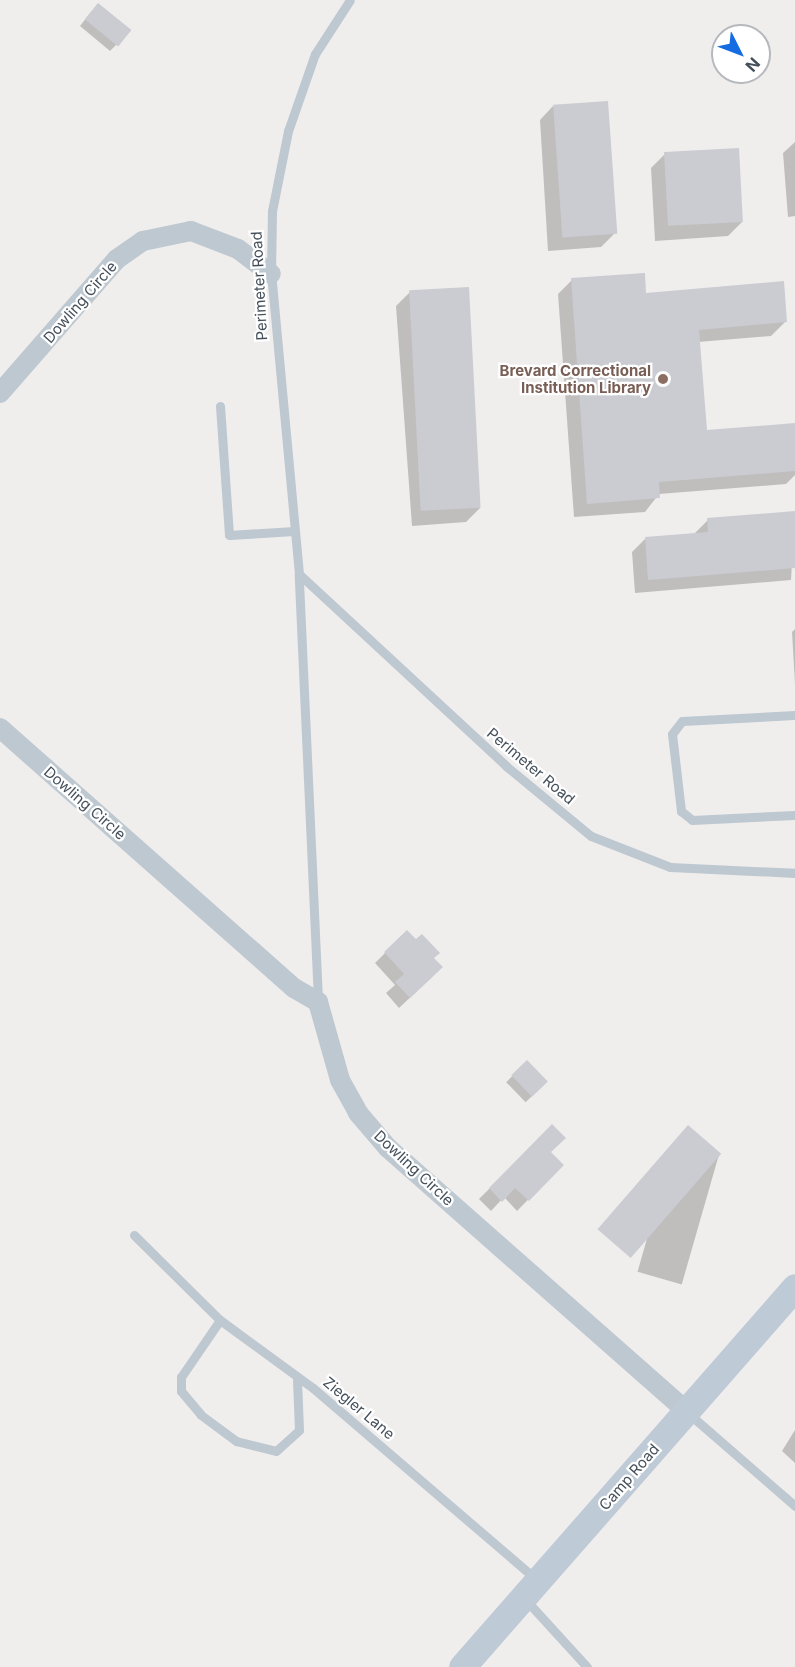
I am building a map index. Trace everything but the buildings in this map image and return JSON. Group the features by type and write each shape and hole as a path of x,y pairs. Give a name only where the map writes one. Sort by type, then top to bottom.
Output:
{"street":[{"name":"Dowling Circle","path":"0,393 117,259 143,241 191,231 238,249 271,274"},
{"name":"Dowling Circle","path":"0,728 294,988 318,1002 340,1080 358,1113 388,1148 686,1411"},
{"name":"Camp Road","path":"462,1667 795,1287"}],"lane":[{"name":"Perimeter Road","path":"318,1002 300,574 285,444 271,274 272,211 288,130 315,54 350,0"},
{"path":"220,406 229,535 294,531"},
{"name":"Perimeter Road","path":"300,574 506,766 591,836 669,867 795,873"},
{"path":"795,715 682,721 672,734 681,811 692,820 795,815"},
{"name":"Ziegler Lane","path":"134,1235 220,1320 297,1380 531,1588 587,1667"},
{"path":"220,1320 181,1377 181,1391 201,1415 236,1441 276,1451 299,1430 297,1380"},
{"name":"Dowling Circle","path":"686,1411 795,1506"}],"place":[{"name":"Brevard Correctional Institution Library","path":"663,379"}]}
